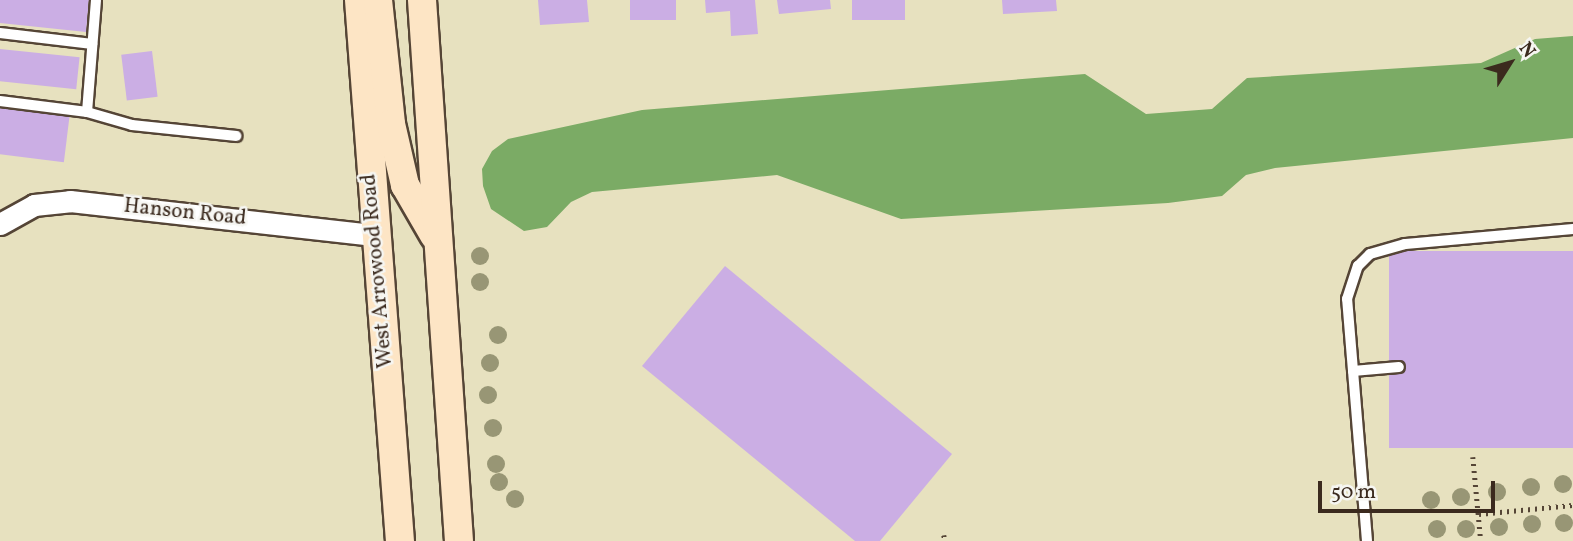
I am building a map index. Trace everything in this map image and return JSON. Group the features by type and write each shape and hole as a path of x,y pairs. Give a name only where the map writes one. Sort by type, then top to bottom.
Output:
{"main road":[{"name":"West Arrowood Road","path":"359,0 374,235 400,541"},
{"path":"378,0 389,112 405,186 437,240"},
{"path":"422,0 459,541"}],"street":[{"name":"Hanson Road","path":"0,224 34,205 70,201 374,235"}],"lane":[{"path":"87,111 96,0"},
{"path":"0,33 92,44"},
{"path":"0,101 87,111 132,125 236,136"},
{"path":"1367,541 1349,284 1370,254 1405,244 1573,229"},
{"path":"1353,371 1399,367"}],"path":[{"path":"1473,457 1481,541"},
{"path":"1479,513 1573,505"}],"green space":[{"path":"1573,36 1573,138 1275,168 1246,175 1222,196 1168,203 901,219 777,175 592,192 571,202 547,227 524,231 491,209 483,186 482,169 492,151 508,139 642,110 1085,74 1146,114 1212,109 1247,78 1481,63 1535,39"}],"building":[{"path":"0,0 89,0 86,32 0,23"},
{"path":"538,0 587,0 589,22 540,25"},
{"path":"630,0 676,0 676,20 630,20"},
{"path":"705,0 755,0 758,34 731,36 730,11 706,13"},
{"path":"777,0 830,0 831,9 779,14"},
{"path":"852,0 905,0 905,20 852,20"},
{"path":"1002,0 1056,0 1057,11 1003,14"},
{"path":"0,49 80,57 76,89 0,81"},
{"path":"152,51 158,97 127,100 121,55"},
{"path":"0,108 69,117 64,162 0,154"},
{"path":"1389,251 1573,251 1573,448 1389,448"},
{"path":"725,266 952,454 880,541 855,541 642,366"}]}
